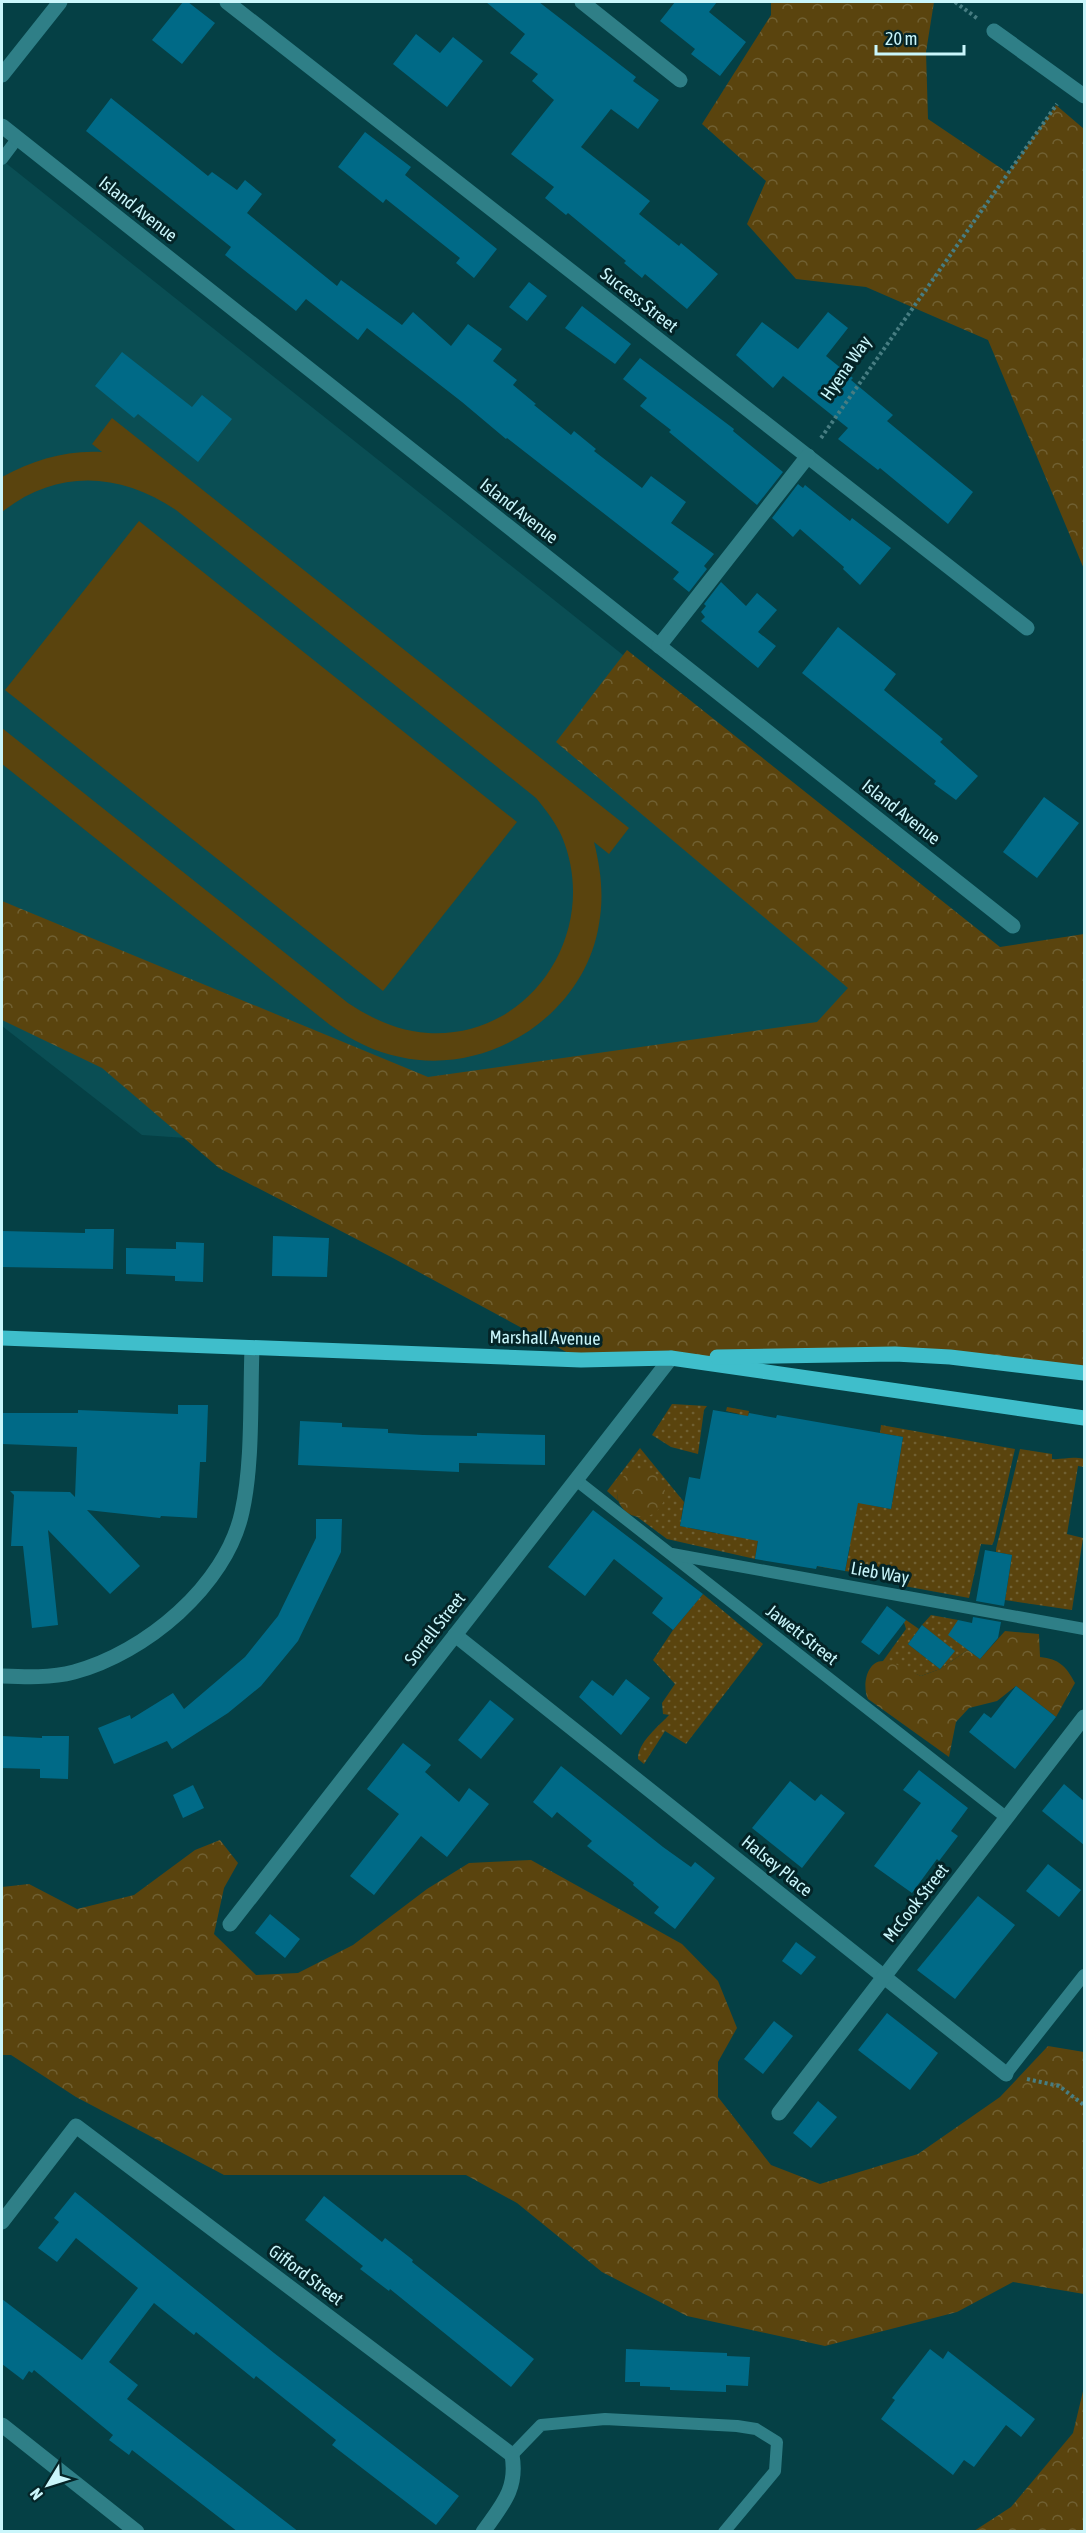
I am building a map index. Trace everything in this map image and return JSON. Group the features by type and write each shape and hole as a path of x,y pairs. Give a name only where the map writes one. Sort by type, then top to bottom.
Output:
{"main road":[{"name":"Marshall Avenue","path":"2,1338 581,1360 671,1358 1084,1418"},
{"path":"671,1358 895,1354 950,1357 1084,1373"}],"street":[{"path":"2,75 60,2"},
{"name":"Success Street","path":"227,2 1027,628"},
{"path":"582,2 680,80"},
{"path":"994,31 1084,96"},
{"name":"Island Avenue","path":"2,126 1013,926"},
{"path":"659,646 808,456"},
{"path":"2,1676 44,1676 73,1672 101,1663 131,1648 160,1629 202,1587 234,1538 242,1514 246,1489 252,1348"},
{"name":"Sorrell Street","path":"230,1924 671,1358"},
{"name":"Halsey Place","path":"455,1635 1005,2074"},
{"name":"McCook Street","path":"779,2113 1084,1717"},
{"name":"Gifford Street","path":"2,2222 76,2126 512,2455"},
{"path":"2,2425 137,2532"},
{"path":"483,2532 507,2498 513,2483 512,2455"}],"lane":[{"path":"2,159 17,139"},
{"name":"Jawett Street","path":"576,1480 1006,1818"},
{"name":"Lieb Way","path":"670,1553 1084,1629"},
{"path":"1005,2074 1084,1974"},
{"path":"512,2455 541,2425 605,2419 756,2429 777,2442 776,2471 724,2532"}],"path":[{"path":"955,2 994,31"},
{"name":"Hyena Way","path":"808,456 1056,105"},
{"path":"1005,2074 1059,2086 1084,2105"}],"shaded area":[{"path":"2,160 993,950 801,1180 142,1135 2,1026"}],"green space":[{"path":"771,2 934,2 926,52 928,119 1008,173 1056,105 1084,129 1084,569 988,340 866,287 796,279 747,224 766,181 702,124 771,15"},
{"path":"112,418 629,828 609,854 594,842 600,873 601,903 599,924 590,956 575,986 553,1011 528,1032 498,1047 467,1057 434,1061 400,1057 364,1045 330,1025 2,764 2,728 348,1003 396,1027 428,1033 465,1030 498,1018 526,998 549,972 564,941 572,908 572,872 560,832 536,798 176,510 132,488 88,481 66,482 44,488 2,512 2,477 50,457 102,452 92,444"},
{"path":"139,521 517,822 383,991 5,690"},
{"path":"627,650 1000,947 1084,934 1084,1373 950,1357 581,1360 391,1257 219,1168 102,1068 2,1020 2,901 428,1077 817,1022 848,988 556,742"},
{"path":"672,1404 707,1406 704,1410 698,1454 671,1447 652,1435"},
{"path":"727,1407 749,1411 739,1466 760,1528 755,1559 667,1539 636,1516 643,1516 617,1493 618,1501 607,1491 640,1448 684,1502 680,1526 720,1534 739,1414 726,1411"},
{"path":"881,1425 1015,1449 994,1541 992,1545 981,1544 969,1598 904,1586 877,1576 845,1571 850,1547 838,1545 833,1569 817,1566 819,1524 872,1492 870,1505 891,1509 903,1437 880,1433"},
{"path":"1020,1449 1052,1454 1052,1459 1084,1459 1084,1467 1078,1466 1067,1534 1083,1538 1072,1610 1005,1600 1012,1555 996,1552 996,1549"},
{"path":"641,1469 658,1476 665,1493 658,1510 641,1517 624,1510 617,1493 624,1476"},
{"path":"703,1594 763,1644 686,1744 665,1731 644,1764 638,1759 641,1747 649,1735 669,1715 663,1714 662,1703 675,1684 653,1660 673,1630"},
{"path":"931,1615 958,1620 955,1639 968,1650 940,1669 954,1651 922,1625"},
{"path":"906,1620 919,1629 908,1644 940,1669 921,1676 883,1661 906,1629 904,1622"},
{"path":"1005,1631 1039,1634 1040,1657 1057,1662 1072,1677 1075,1683 1056,1717 1016,1686 997,1701 969,1708 956,1722 949,1757 868,1699 866,1681 873,1664 885,1661 894,1663 921,1676 940,1669 968,1650 980,1659"},
{"path":"220,1840 238,1863 224,1888 214,1934 256,1975 298,1973 353,1945 427,1889 469,1863 531,1860 682,1944 718,1981 737,2028 718,2062 718,2097 771,2165 820,2184 918,2154 1000,2097 1048,2046 1084,2052 1084,2294 1013,2282 957,2312 825,2346 687,2316 602,2272 517,2203 466,2175 224,2175 76,2097 11,2055 2,2055 2,1887 29,1884 77,1909 134,1895 195,1850"},
{"path":"1084,2387 1084,2531 974,2531 1011,2507 1073,2433"}],"building":[{"path":"183,2 188,2 215,23 182,64 152,40"},
{"path":"486,2 539,2 636,77 633,81 659,100 638,129 611,109 581,147 650,201 639,214 679,246 681,243 718,274 687,309 645,274 642,278 624,263 626,261 568,213 566,215 545,198 554,187 511,154 554,100 532,81 538,74 510,53 525,34"},
{"path":"675,2 717,2 709,12 746,42 720,76 691,54 695,49 660,21"},
{"path":"416,34 440,53 453,37 483,61 447,107 393,64"},
{"path":"111,98 208,176 212,172 237,190 245,180 262,194 247,213 337,286 341,280 402,325 413,312 451,346 468,324 502,349 493,361 517,380 513,385 536,404 534,405 571,435 574,431 596,449 594,451 642,488 651,476 686,502 671,523 714,554 704,566 707,569 689,592 673,579 679,572 506,439 367,328 358,340 306,299 296,311 225,255 231,247 86,131"},
{"path":"365,132 411,167 405,175 497,249 474,278 456,263 460,258 386,199 383,203 338,167"},
{"path":"529,282 547,296 527,321 509,307"},
{"path":"582,306 631,344 615,364 565,328"},
{"path":"828,312 848,328 826,356 893,415 887,421 973,492 948,524 880,468 878,470 838,439 848,428 783,376 773,388 736,355 762,322 798,349"},
{"path":"122,352 192,407 202,395 232,419 198,462 138,414 134,418 95,386"},
{"path":"640,358 734,429 733,431 783,472 757,505 640,406 647,398 623,379"},
{"path":"798,484 803,488 805,485 850,521 852,518 891,548 860,585 843,569 844,567 800,529 793,537 772,518"},
{"path":"721,582 746,606 757,593 777,610 758,632 776,646 758,668 701,621 705,617 701,612 706,606 704,604"},
{"path":"838,627 896,674 884,690 943,739 940,742 978,776 956,800 934,784 936,781 802,673"},
{"path":"1044,797 1079,823 1037,878 1003,852"},
{"path":"85,1229 114,1229 113,1269 2,1267 2,1231 85,1233"},
{"path":"273,1236 329,1238 327,1277 272,1276"},
{"path":"176,1242 204,1243 203,1282 175,1281 175,1276 126,1274 126,1248 176,1249"},
{"path":"178,1405 208,1405 206,1462 200,1462 197,1518 161,1516 160,1518 87,1510 140,1566 110,1594 48,1530 58,1625 32,1628 23,1546 11,1546 14,1495 10,1491 70,1492 75,1497 77,1447 2,1444 2,1413 78,1413 78,1410 178,1414"},
{"path":"713,1410 748,1416 749,1413 776,1418 777,1415 903,1437 891,1509 858,1503 845,1571 817,1566 816,1569 755,1559 758,1541 680,1526 689,1477 700,1479"},
{"path":"300,1421 342,1423 342,1427 388,1429 388,1433 423,1435 477,1436 477,1433 545,1435 545,1465 459,1463 459,1472 298,1465"},
{"path":"593,1510 703,1594 673,1630 652,1613 663,1598 614,1559 585,1596 548,1567"},
{"path":"316,1519 342,1519 341,1552 298,1641 261,1686 228,1713 172,1749 167,1741 114,1764 98,1728 130,1715 131,1719 173,1693 184,1709 245,1657 278,1616 316,1538"},
{"path":"985,1550 1012,1555 1004,1606 976,1601"},
{"path":"887,1606 906,1620 879,1655 861,1642"},
{"path":"973,1617 1001,1622 998,1638 980,1659 948,1635 958,1620 972,1623"},
{"path":"922,1625 955,1651 940,1669 908,1644"},
{"path":"626,1679 650,1698 621,1735 579,1697 592,1680 613,1696"},
{"path":"1016,1686 1056,1717 1015,1769 969,1732 984,1713 991,1718"},
{"path":"490,1700 514,1719 481,1759 458,1740"},
{"path":"2,1736 42,1738 42,1736 69,1736 68,1779 40,1778 40,1769 2,1768"},
{"path":"403,1743 431,1765 425,1772 459,1802 469,1788 489,1804 447,1857 421,1836 374,1895 350,1876 399,1814 367,1789"},
{"path":"561,1766 663,1847 691,1867 695,1862 715,1878 675,1929 654,1913 659,1907 633,1885 634,1883 587,1846 592,1841 557,1812 552,1818 533,1802"},
{"path":"919,1770 968,1808 951,1831 958,1836 939,1861 937,1859 912,1893 874,1866 921,1803 903,1790"},
{"path":"790,1781 815,1801 821,1794 845,1813 802,1868 752,1828"},
{"path":"1064,1784 1084,1801 1084,1845 1042,1811"},
{"path":"193,1785 204,1808 183,1818 173,1795"},
{"path":"1048,1864 1081,1890 1059,1917 1026,1891"},
{"path":"978,1896 1015,1925 955,1999 917,1970"},
{"path":"270,1914 300,1939 285,1958 255,1933"},
{"path":"796,1942 816,1957 801,1975 782,1961"},
{"path":"887,2013 938,2053 910,2090 858,2050"},
{"path":"774,2021 793,2036 763,2074 744,2059"},
{"path":"818,2101 837,2117 811,2148 793,2133"},
{"path":"75,2192 274,2353 459,2496 436,2525 332,2445 336,2440 256,2376 254,2379 196,2332 194,2335 154,2303 109,2362 138,2385 127,2399 299,2532 238,2532 132,2450 129,2455 109,2440 113,2435 34,2370 32,2373 29,2371 23,2380 2,2364 2,2299 82,2360 138,2288 76,2238 57,2262 38,2248 59,2222 54,2218"},
{"path":"324,2196 382,2242 385,2238 534,2359 511,2387 390,2289 389,2291 360,2269 363,2266 305,2220"},
{"path":"626,2349 727,2353 727,2356 750,2357 748,2386 726,2385 726,2392 670,2390 670,2387 640,2386 640,2382 625,2382"},
{"path":"930,2349 943,2359 948,2351 1035,2419 1021,2437 1006,2425 974,2467 964,2460 953,2475 881,2419 895,2400 892,2398"}]}
